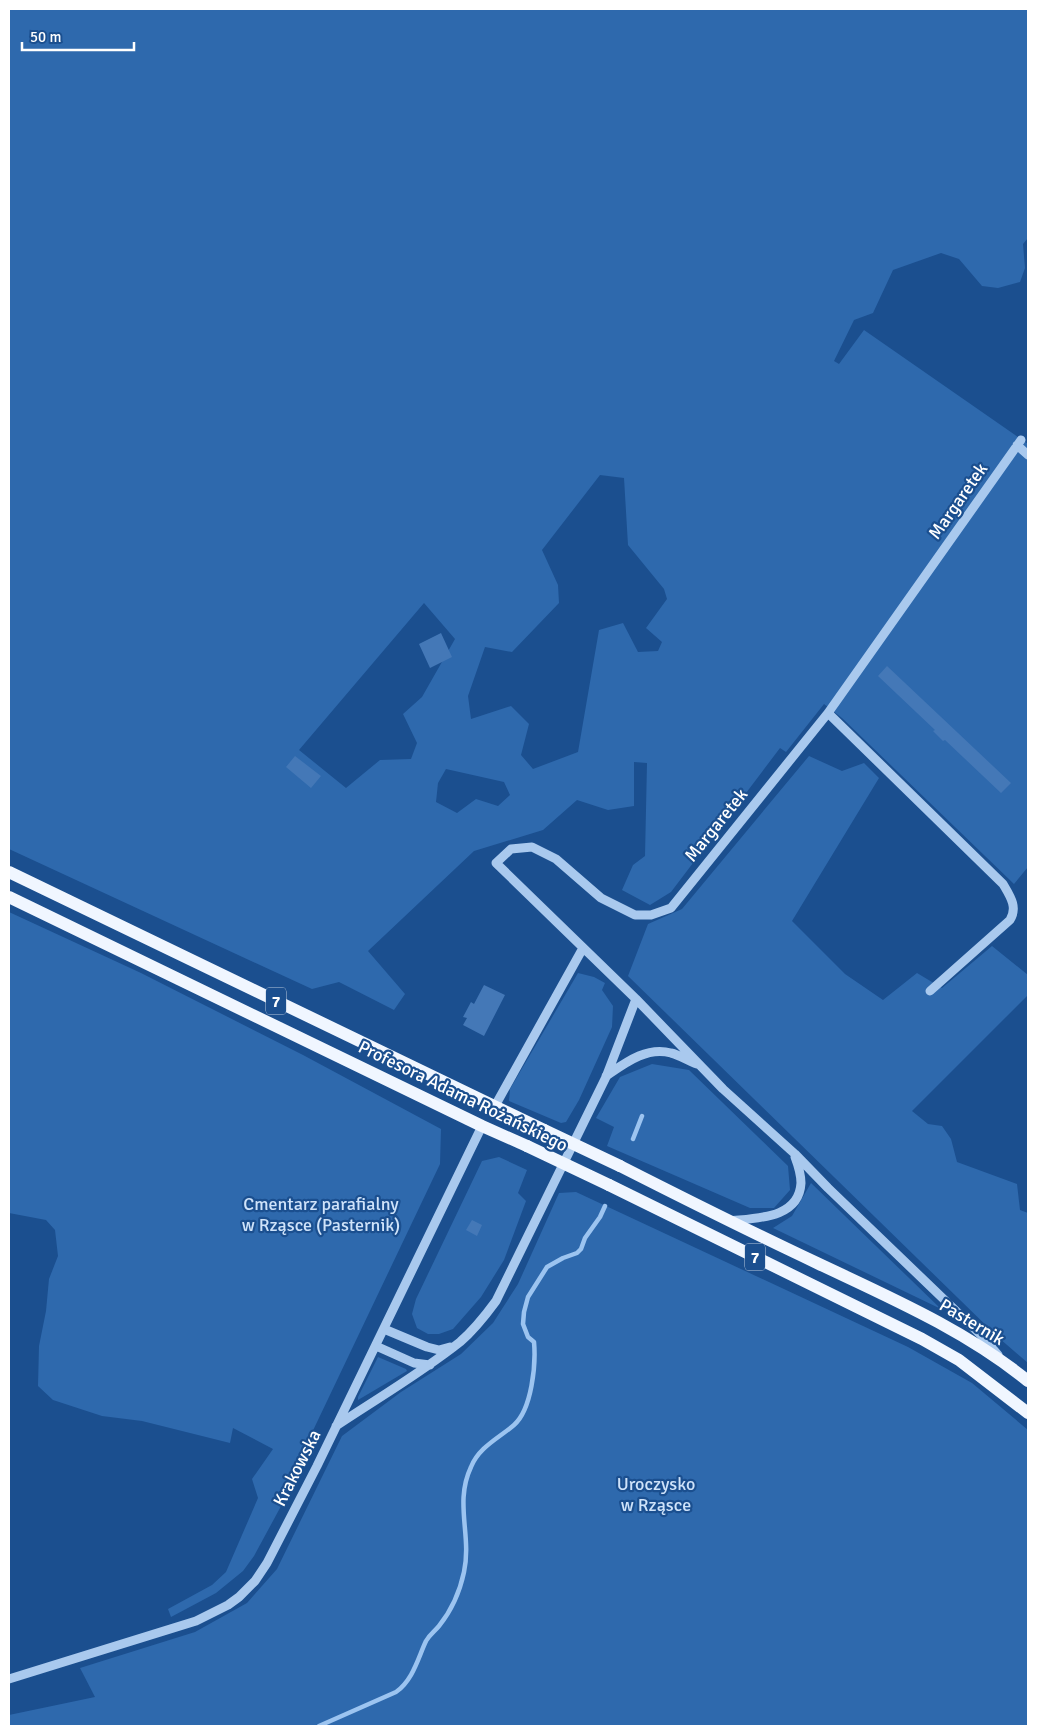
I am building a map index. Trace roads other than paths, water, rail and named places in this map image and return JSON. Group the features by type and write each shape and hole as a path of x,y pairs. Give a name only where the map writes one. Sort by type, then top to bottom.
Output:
{"main road":[{"name":"Profesora Adama Rożańskiego","path":"9,872 620,1166 728,1221 895,1300"},
{"name":"Profesora Adama Rożańskiego","path":"9,897 482,1126 610,1185 902,1329 959,1360 1028,1413"},
{"name":"Pasternik","path":"895,1300 940,1322 1003,1361 1028,1381"}],"street":[{"name":"Margaretek","path":"1003,1361 981,1335 795,1154 723,1089 636,999 496,863 511,849 532,847 556,859 601,898 634,915 651,915 670,908 828,713 1019,443 1028,455"},
{"path":"828,713 1003,884 1011,898 1014,914 1010,920 930,991"},
{"path":"495,1106 583,948"},
{"path":"336,1426 430,1365 474,1329 496,1302 606,1077 636,999"},
{"path":"606,1077 631,1059 656,1052 671,1053 700,1066"},
{"name":"Krakowska","path":"9,1679 196,1621 216,1612 239,1596 255,1581 266,1563 376,1346 482,1126"},
{"path":"728,1221 770,1216 779,1213 792,1204 798,1197 801,1182 795,1154"},
{"path":"384,1329 438,1350 455,1345"},
{"path":"376,1346 414,1363 430,1365"}],"waterway":[{"path":"633,1139 642,1116"},
{"path":"319,1726 396,1692 402,1687 414,1668 426,1641 439,1626 451,1607 462,1579 466,1558 463,1506 466,1480 471,1467 484,1448 514,1425 520,1418 532,1386 534,1342 528,1337 523,1324 528,1297 547,1267 577,1253 581,1249 585,1238 600,1217 605,1206"}],"park label":[{"name":"Cmentarz parafialny w Rząsce (Pasternik)","path":"321,1214"},
{"name":"Uroczysko w Rząsce","path":"656,1494"}]}
